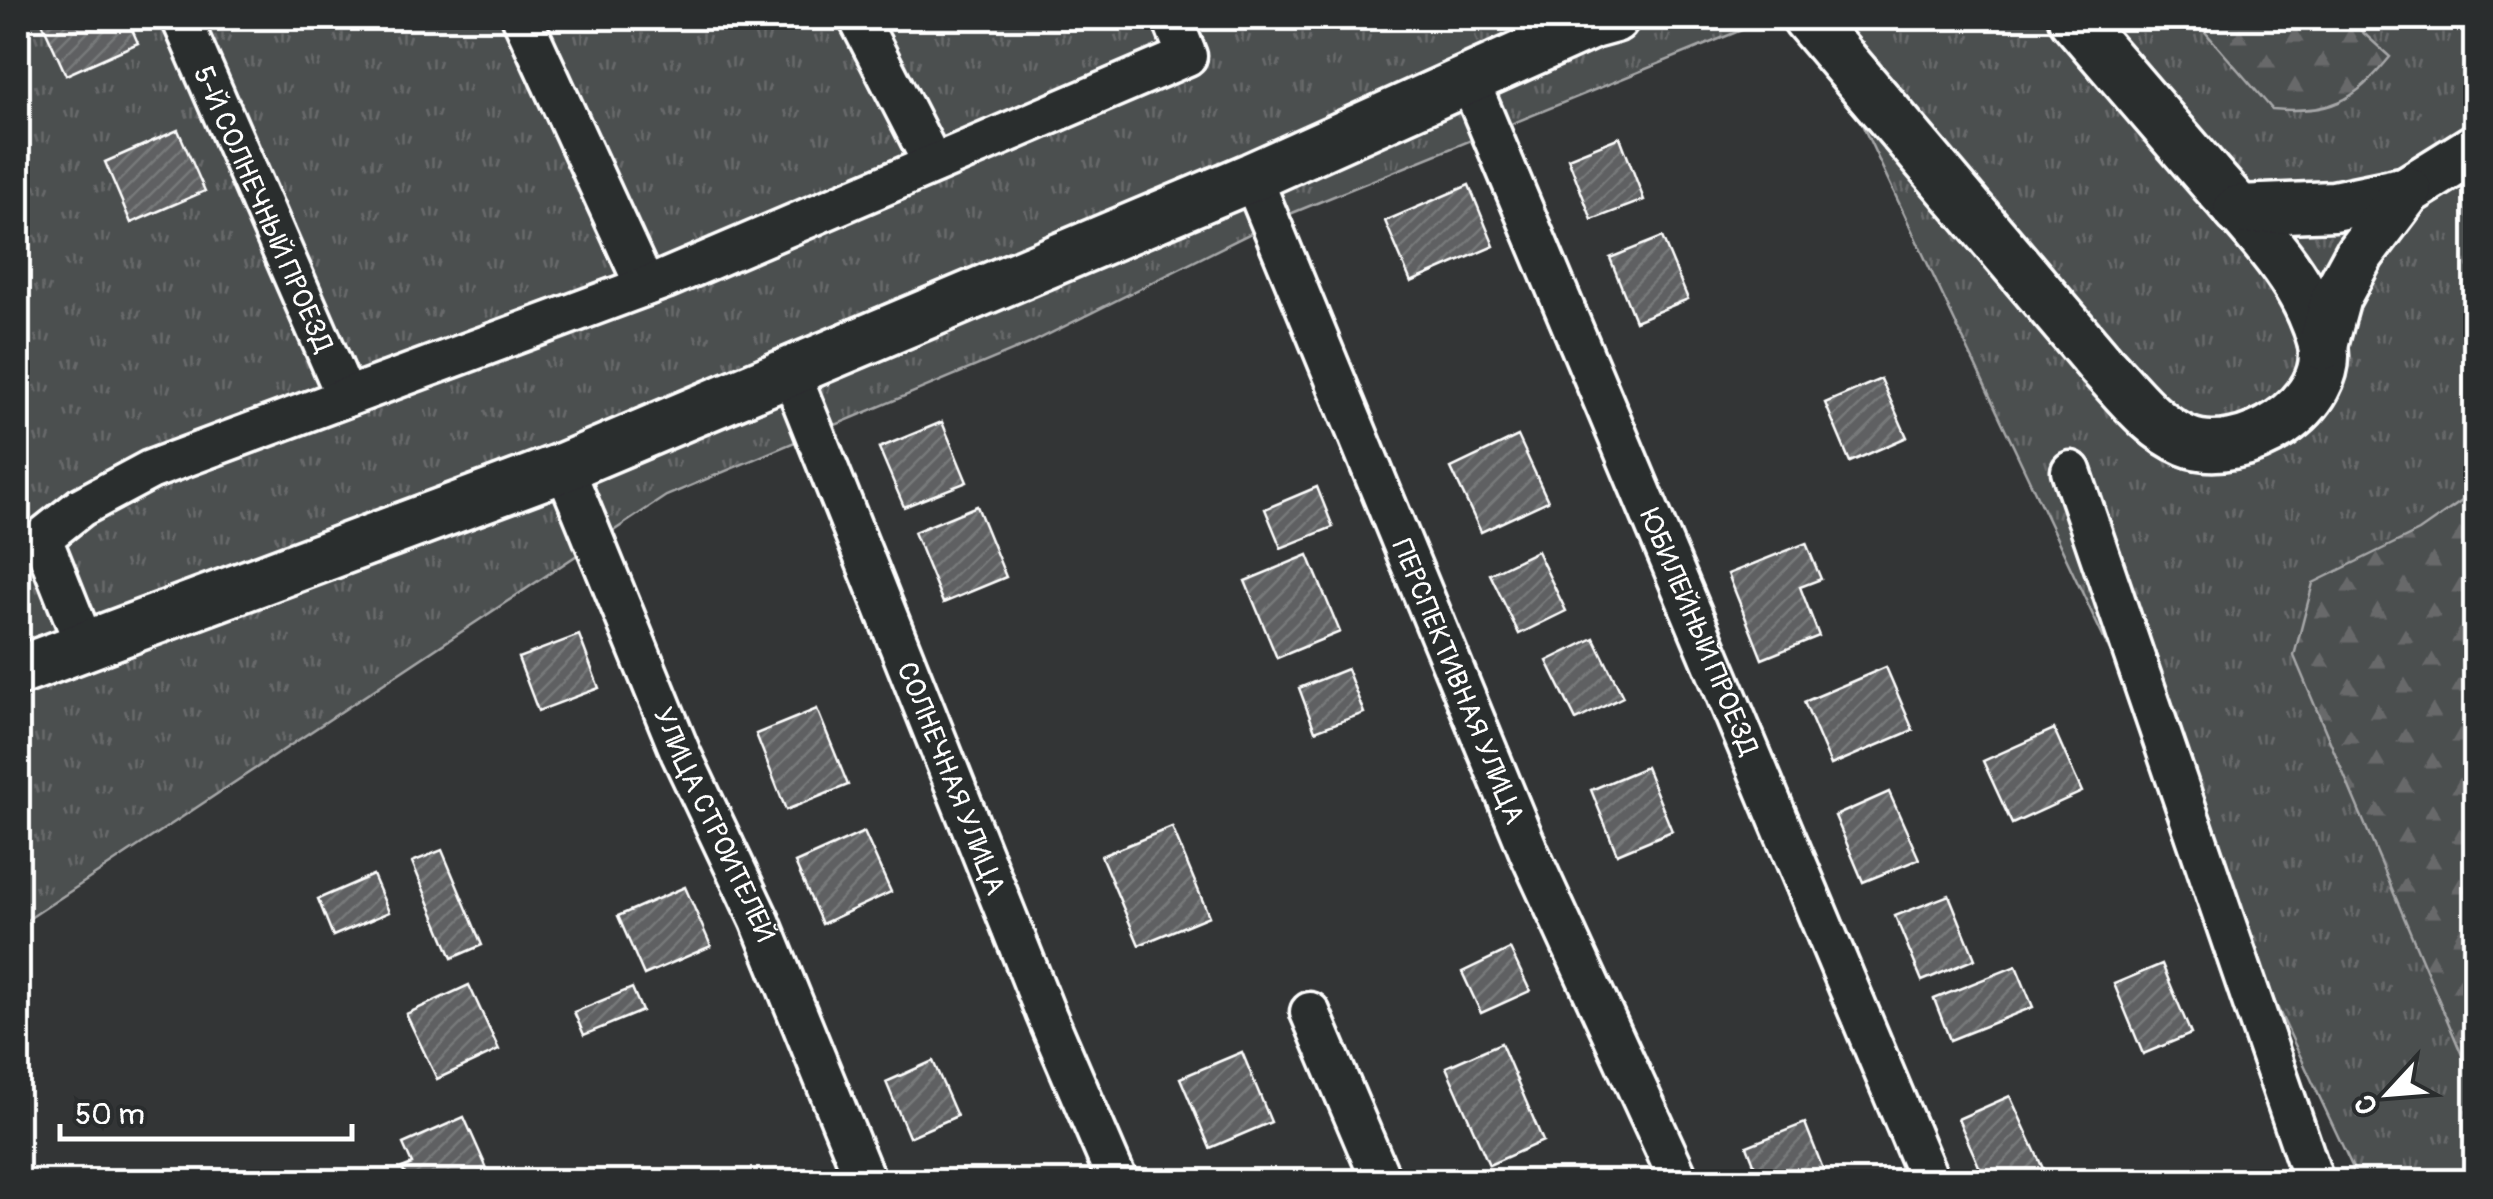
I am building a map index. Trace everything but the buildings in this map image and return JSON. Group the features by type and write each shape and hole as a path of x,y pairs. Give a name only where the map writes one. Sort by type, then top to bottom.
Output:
{"main road":[{"path":"1766,18 1822,34 2102,366 2153,420 2188,442 2226,446 2268,433 2301,408 2320,379 2323,345 2336,297 2360,253 2407,191"},
{"path":"2073,18 2299,286 2323,345"},
{"path":"18,671 564,467 1252,177 1601,20"},
{"path":"2238,210 2334,206 2407,191 2476,148"}],"lane":[{"name":"5-Й СОЛНЕЧНЫЙ ПРОЕЗД","path":"181,18 346,397"},
{"path":"522,18 645,286"},
{"path":"858,18 933,164"},
{"path":"85,646 42,538 82,507 150,470 645,286 1186,56 1172,18"},
{"name":"ЮБИЛЕЙНЫЙ ПРОЕЗД","path":"1470,80 1930,1182"},
{"name":"ПЕРСПЕКТИВНАЯ УЛИЦА","path":"1252,177 1530,852 1680,1182"},
{"name":"СОЛНЕЧНАЯ УЛИЦА","path":"790,374 1044,1012 1118,1182"},
{"name":"УЛИЦА СТРОИТЕЛЕЙ","path":"564,467 680,754 760,920 866,1182"},
{"path":"2070,471 2314,1182"},
{"path":"1310,1012 1382,1182"}],"green space":[{"path":"18,18 1771,18 1285,216 1029,344 666,496 18,926"},
{"path":"1812,18 2475,18 2475,1181 2359,1181"},
{"path":"2193,18 2347,18 2390,57 2364,85 2339,102 2310,109 2272,109"},
{"path":"2475,492 2475,1086 2294,656 2313,583 2419,531"}]}
